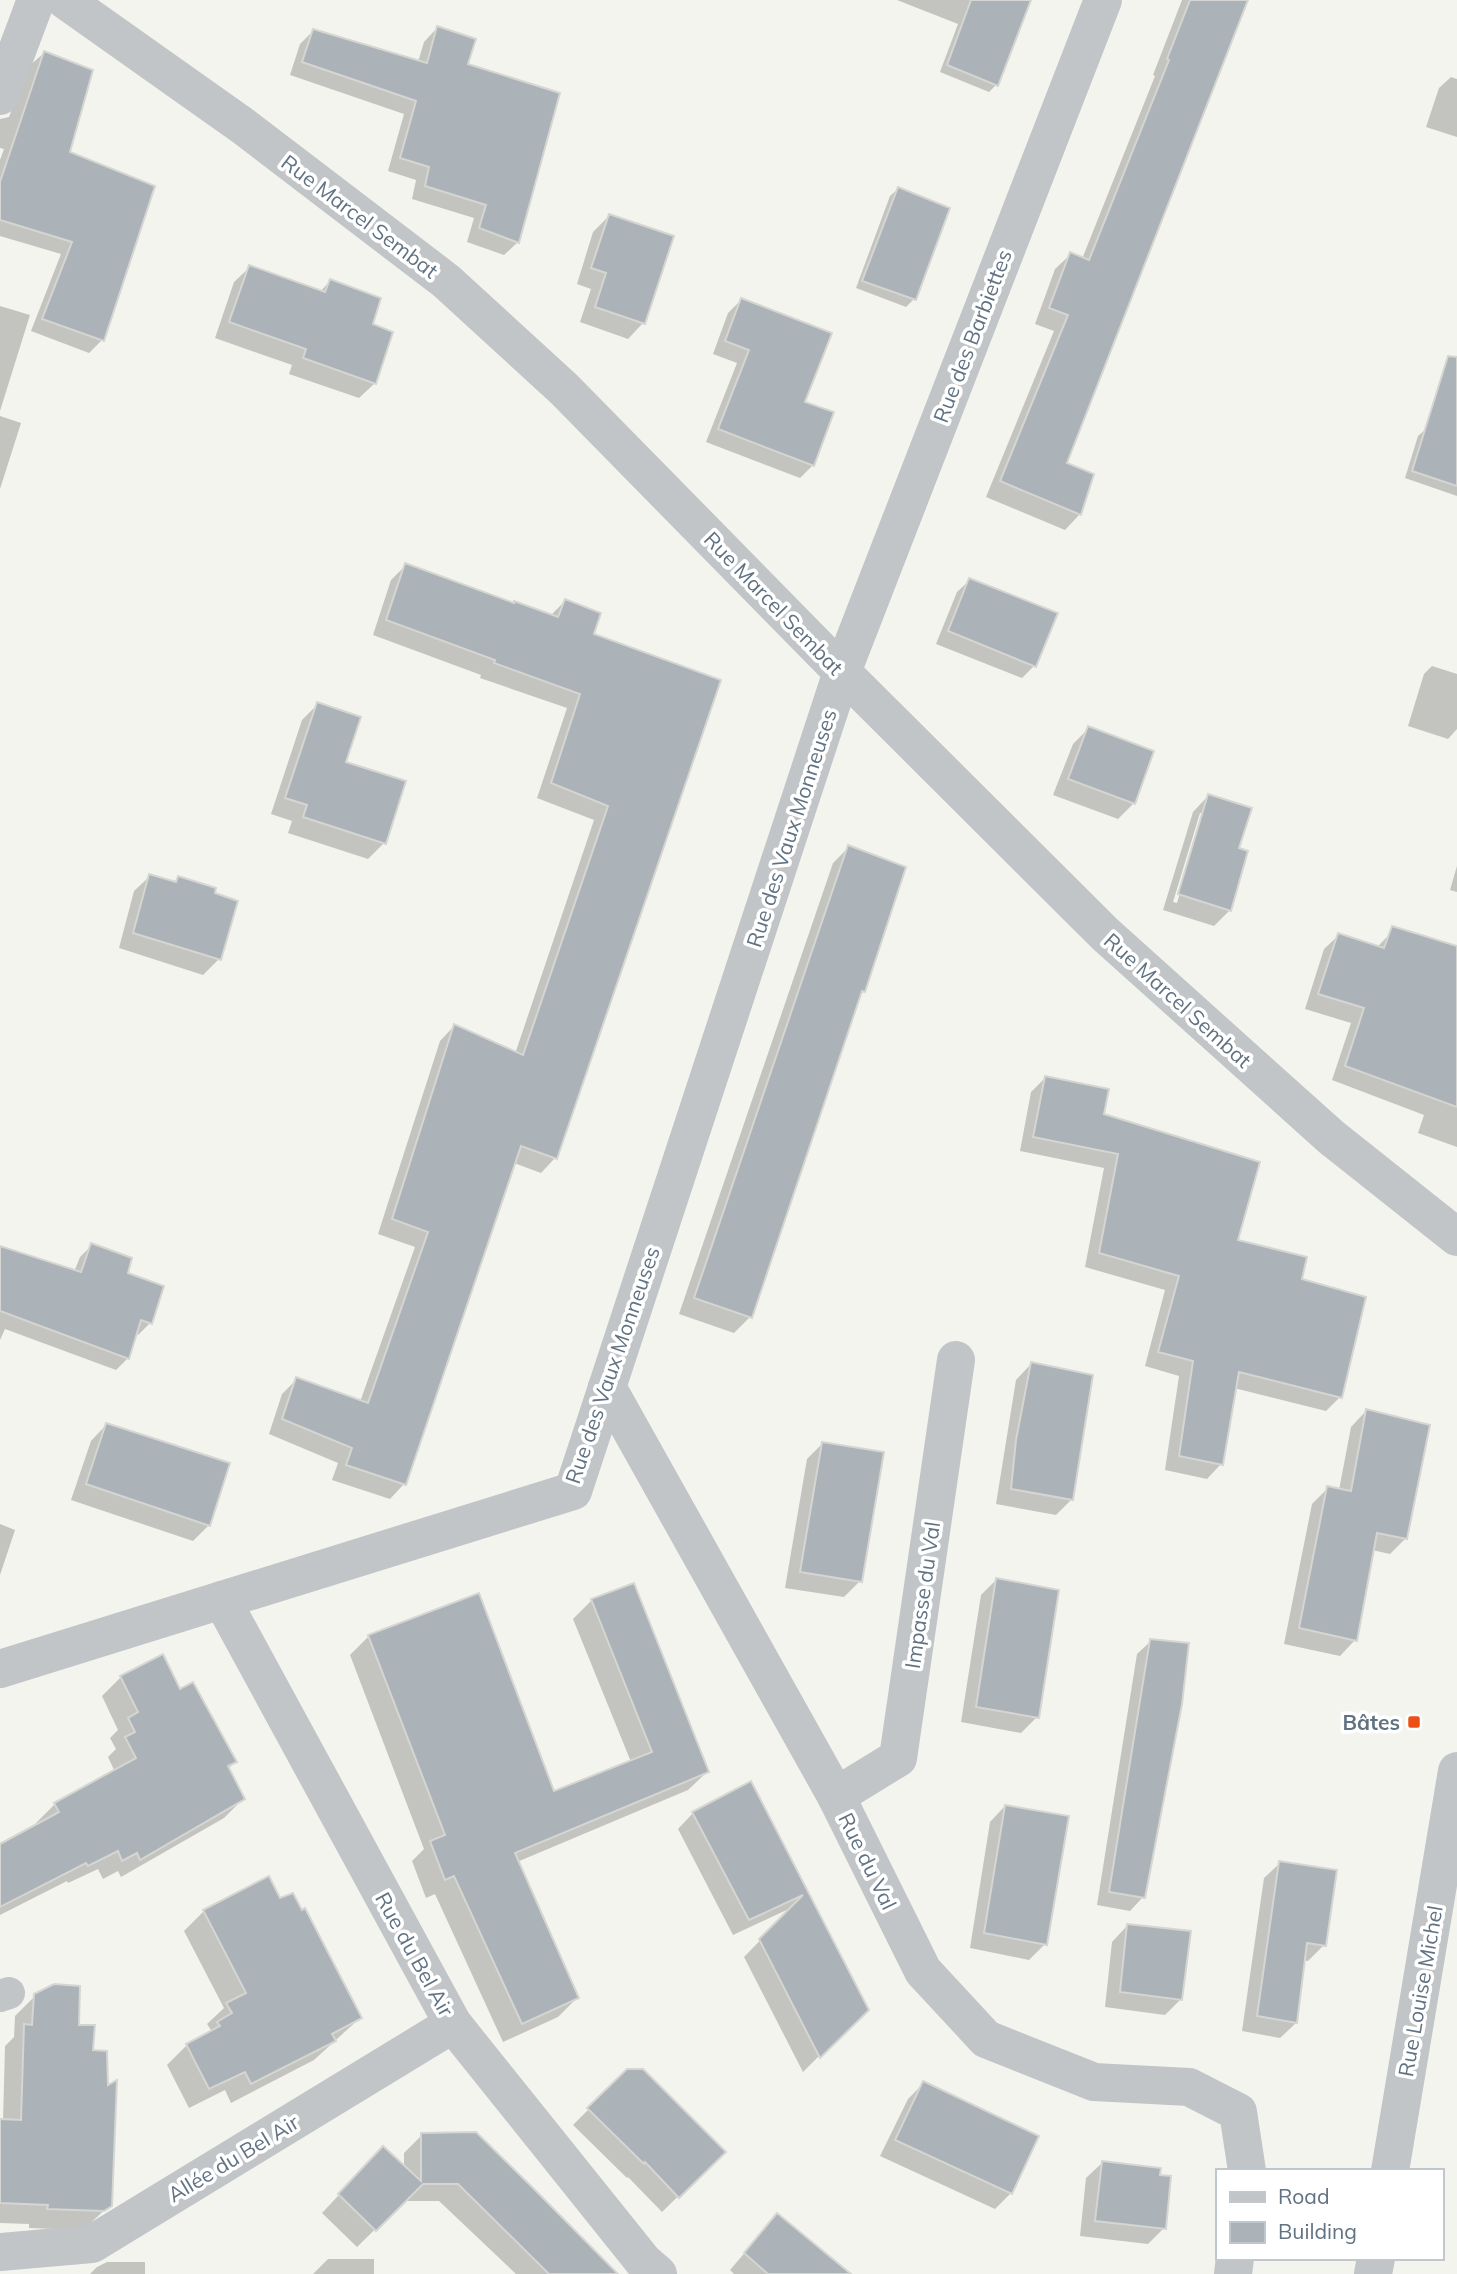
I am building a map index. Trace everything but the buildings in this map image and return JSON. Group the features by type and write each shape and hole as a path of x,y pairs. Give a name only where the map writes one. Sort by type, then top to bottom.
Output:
{"street":[{"path":"0,96 36,0"},
{"name":"Rue Marcel Sembat","path":"65,0 243,126 446,281 564,390 842,673 1105,934 1331,1137 1457,1237"},
{"name":"Rue des Barbiettes","path":"842,673 1102,0"},
{"name":"Rue des Vaux Monneuses","path":"0,1669 573,1491 842,673"},
{"name":"Impasse du Val","path":"836,1796 898,1758 956,1360"},
{"name":"Rue du Val","path":"607,1387 836,1796 923,1971 986,2039 1094,2082 1189,2087 1238,2112 1247,2169"},
{"name":"Rue du Bel Air","path":"222,1600 453,2024 643,2261 658,2274"},
{"name":"Rue Louise Michel","path":"1390,2169 1457,1771"},
{"name":"Allée du Bel Air","path":"0,2252 92,2244 453,2024"}],"place":[{"name":"Bâtes","path":"1414,1722"}]}
